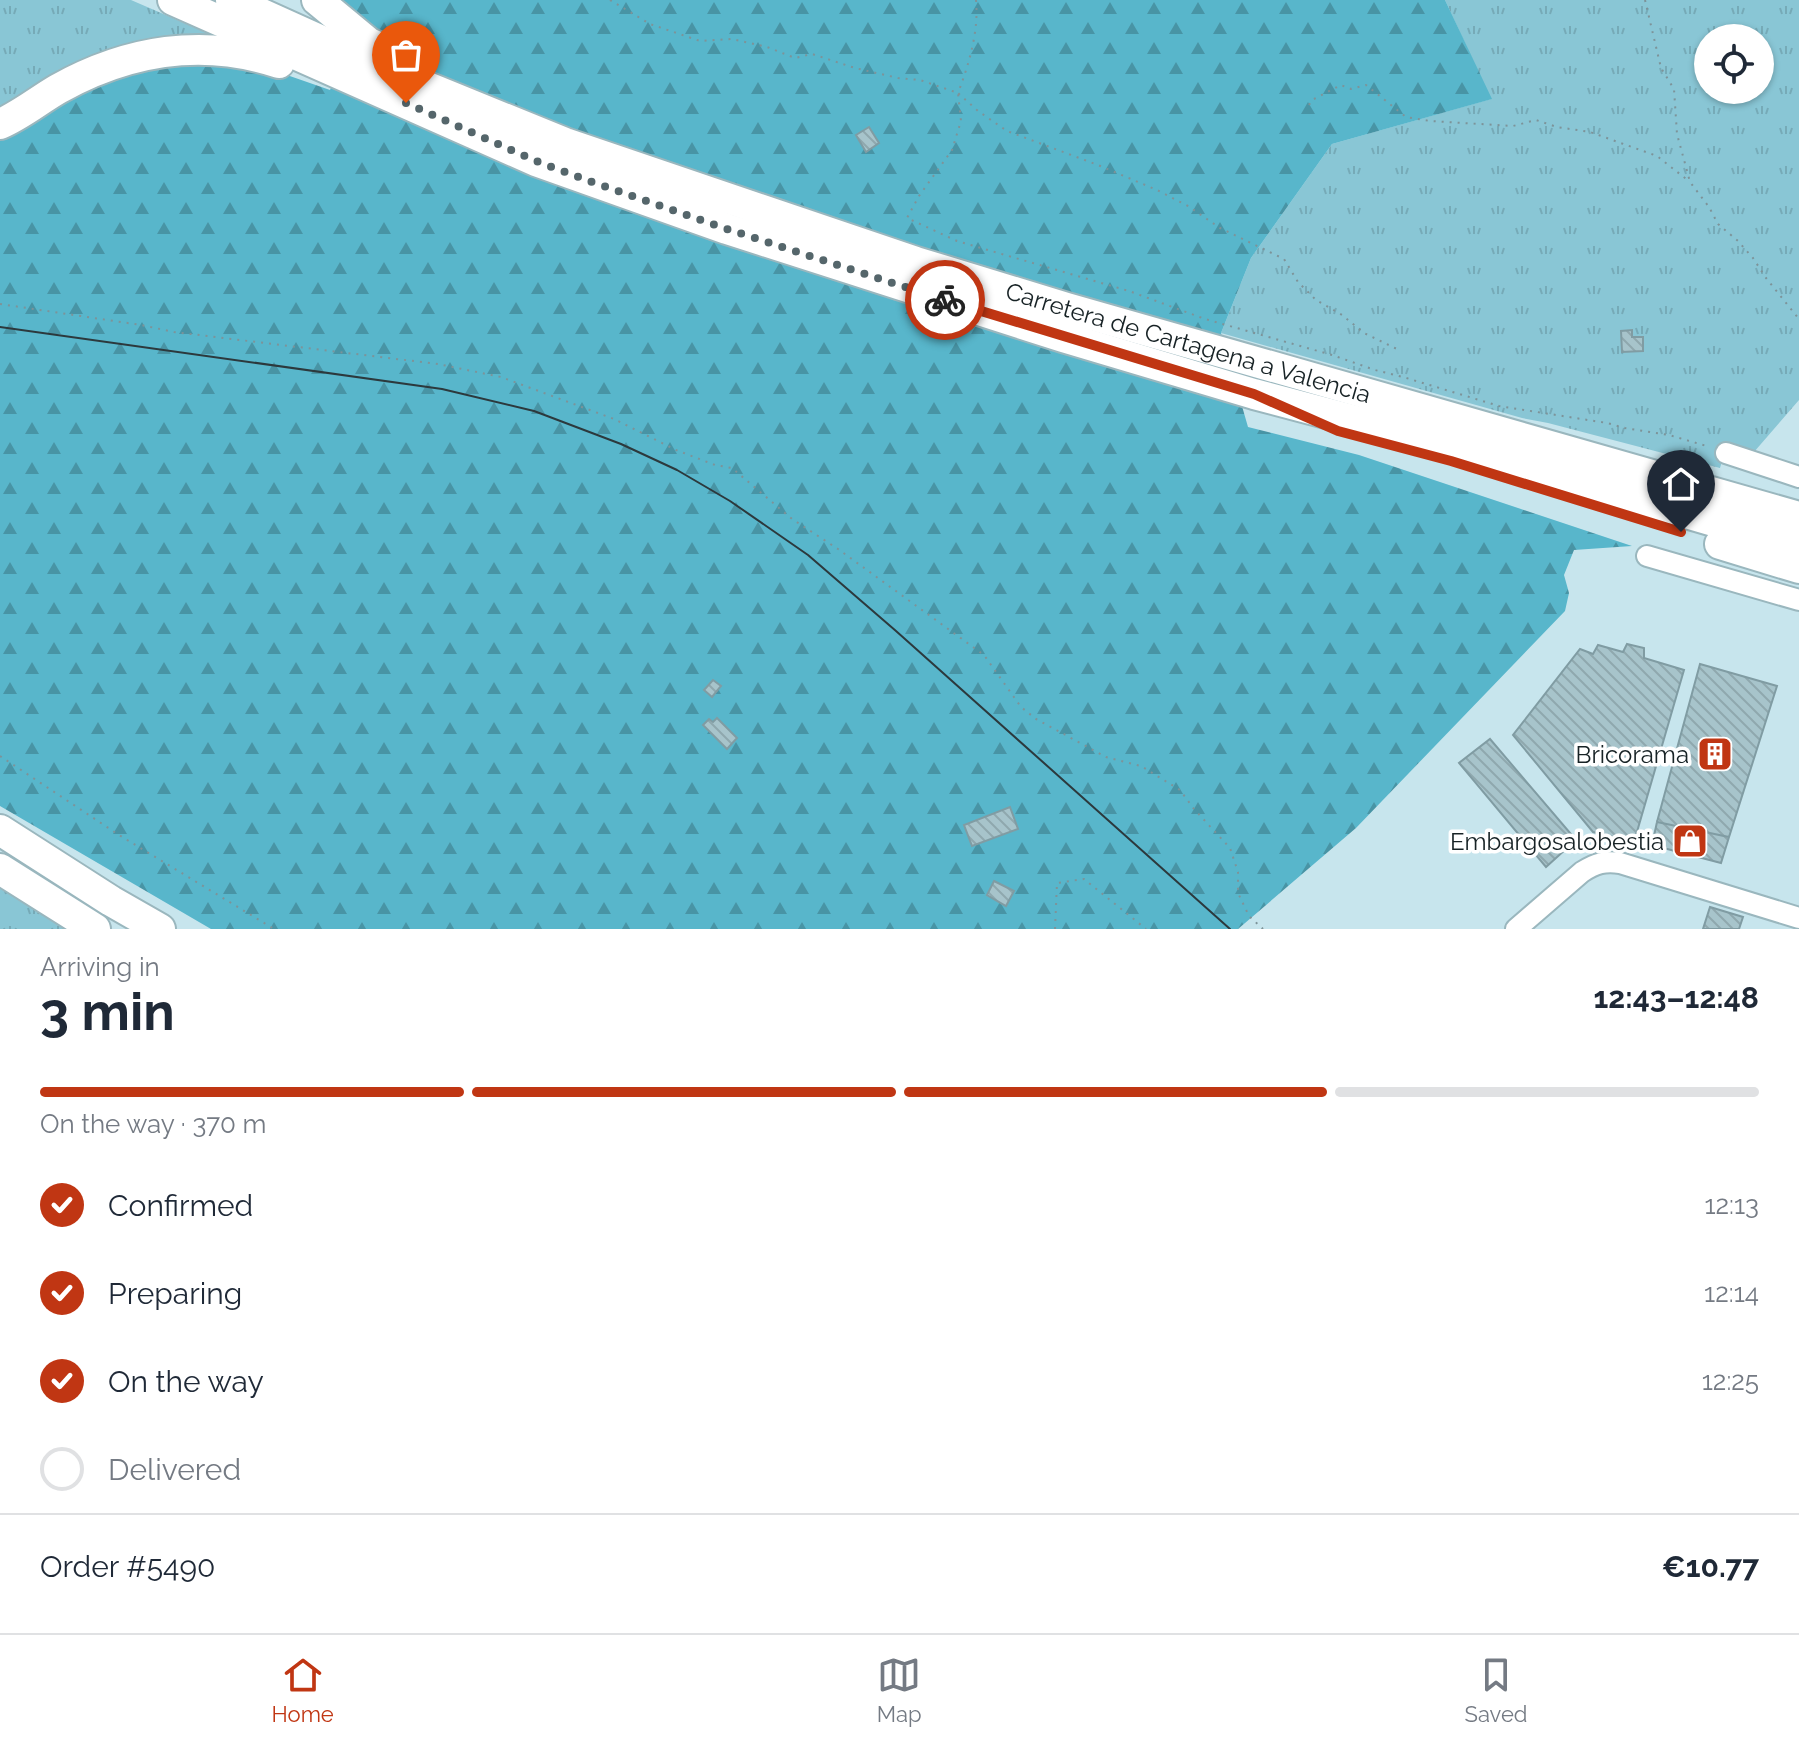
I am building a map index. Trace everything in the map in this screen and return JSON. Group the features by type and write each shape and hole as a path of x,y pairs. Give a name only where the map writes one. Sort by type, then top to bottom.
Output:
{"highway":[{"name":"Carretera de Cartagena a Valencia","path":"173,0 536,161 727,229 1063,337 1254,394 1507,461 1799,546"},
{"name":"Carretera de Cartagena a Valencia","path":"231,0 388,71 565,143 916,262 1799,517"},
{"path":"317,0 369,43 738,203"},
{"path":"0,124 58,89 114,63 171,51 211,50 257,56 309,73 434,125 536,161"},
{"path":"1254,394 1338,431 1451,461 1799,568"},
{"path":"0,830 160,929"},
{"path":"0,869 95,929"}],"street":[{"path":"1726,453 1797,472"},
{"path":"1647,556 1799,600"},
{"path":"1516,929 1592,865 1605,861 1799,918"}],"path":[{"path":"610,0 650,24 700,41 732,39 767,47 795,58 812,54 855,68 920,80 958,93 1007,131 1157,190 1220,228 1284,259 1298,282 1316,300 1364,333 1399,350"},
{"path":"976,0 978,18 958,93 961,121 952,150 907,218 957,241 1499,406 1669,435 1726,453"},
{"path":"1645,0 1661,68 1674,89 1677,134 1690,182"},
{"path":"1309,105 1312,100 1341,85 1351,89 1366,85 1406,117 1442,123 1513,126 1536,120 1590,132 1657,156 1690,182 1718,224 1753,258 1799,319"},
{"path":"0,304 174,332 438,364 501,377 614,419 676,450 732,468 792,519 984,655 1021,707 1036,719 1106,757 1141,766 1180,790 1230,848 1238,872 1238,893 1249,916 1263,929"},
{"path":"0,756 119,835 274,929"},
{"path":"1055,929 1057,883 1084,879 1146,929"}],"green space":[{"path":"0,0 131,0 226,41 0,118"},
{"path":"323,0 1445,0 1492,99 1332,144 1251,258 1221,333 1248,427 1359,455 1632,546 1574,550 1564,575 1569,593 1565,611 1356,828 1238,929 211,929 0,806 0,133 119,73 202,60 284,74 330,90 353,35"},
{"path":"1445,0 1799,0 1799,400 1754,452 1727,444 1720,468 1522,418 1221,333 1251,258 1332,144 1491,99"},
{"path":"0,886 67,929 0,929"}],"building":[{"path":"869,127 879,143 866,152 856,135"},
{"path":"1632,330 1632,337 1643,337 1643,351 1622,352 1621,331"},
{"path":"1627,644 1644,648 1644,658 1684,670 1634,842 1593,832 1513,735 1580,649 1593,654 1598,645 1623,652"},
{"name":"Bricorama","path":"1700,664 1777,686 1729,837 1657,822"},
{"path":"713,680 721,686 712,697 704,690"},
{"path":"717,718 737,738 727,749 703,725 709,719 713,722"},
{"path":"1490,739 1576,840 1546,867 1459,763"},
{"path":"1010,807 1018,829 972,846 964,825"},
{"name":"Embargosalobestia","path":"1657,822 1729,837 1721,863 1652,845"},
{"path":"994,881 1014,891 1006,906 987,895"},
{"path":"1710,907 1743,917 1739,929 1703,929"}],"tram line":[{"path":"0,327 442,389 534,411 621,444 677,470 730,501 808,555 1230,929"}],"way so far":[{"path":"406,103 536,161 592,182 945,300"}],"place":[{"name":"Bricorama","path":"1715,754"},
{"name":"Embargosalobestia","path":"1690,841"}],"route":[{"path":"945,300 1254,394 1338,431 1451,461 1681,532"}]}
